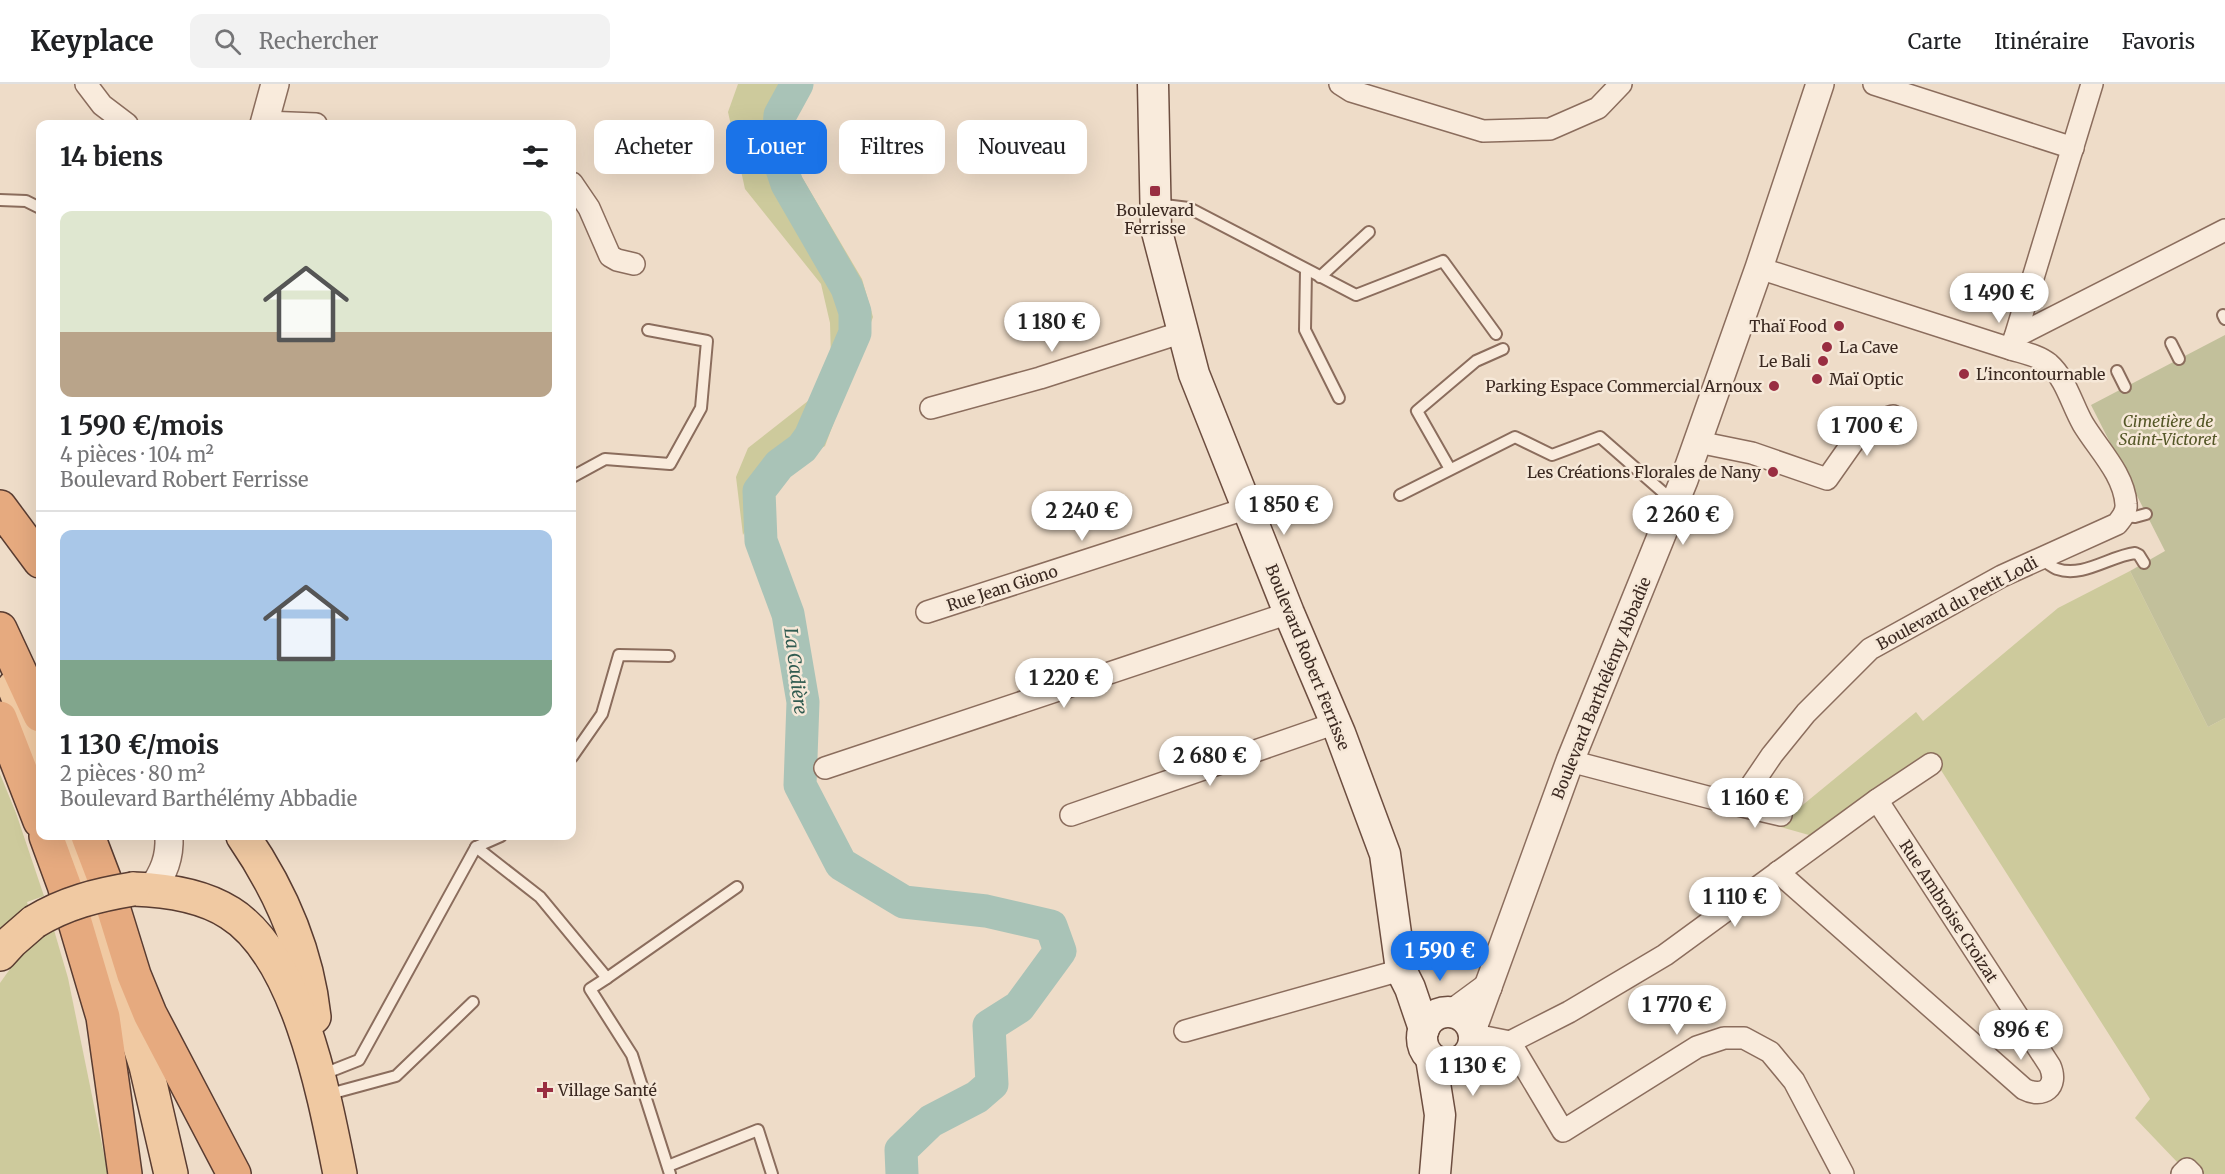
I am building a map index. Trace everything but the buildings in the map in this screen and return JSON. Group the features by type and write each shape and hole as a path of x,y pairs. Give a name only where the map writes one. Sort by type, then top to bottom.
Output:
{"highway":[{"path":"0,507 36,556"},
{"path":"0,629 36,706"},
{"path":"0,718 36,811"},
{"path":"47,840 103,1017 125,1174"},
{"path":"90,840 104,878 134,975 150,1014 234,1174"}],"main road":[{"name":"Boulevard Robert Ferrisse","path":"1153,84 1156,228 1194,374 1289,613 1336,723 1385,854 1405,979"},
{"path":"0,652 36,742"},
{"path":"74,840 146,1066 171,1174"},
{"path":"246,840 278,892 299,946 312,993 322,1086 340,1174"},
{"path":"0,954 34,922 55,909 82,900 142,890 174,893 214,905 239,919 261,941 284,980 296,1008 322,1086"},
{"path":"1405,979 1454,1030"},
{"path":"103,1017 141,1174"},
{"name":"Boulevard Barthélémy Abbadie","path":"1440,1114 1431,1058 1423,1044 1454,1030"},
{"name":"Boulevard Barthélémy Abbadie","path":"1436,1174 1440,1114 1454,1030"}],"street":[{"path":"86,84 102,105 123,120"},
{"path":"265,120 275,84"},
{"path":"1340,84 1351,91 1483,131 1550,129 1598,108 1621,84"},
{"name":"Boulevard Barthélémy Abbadie","path":"1454,1030 1488,987 1570,761 1676,503 1759,268 1820,84"},
{"path":"1874,84 2073,148"},
{"path":"2013,343 2092,84"},
{"path":"576,189 589,208 610,256 634,264"},
{"path":"2013,343 2225,230"},
{"path":"1759,268 2013,343 2041,359 2057,373 2083,422 2120,482 2127,507 2124,516"},
{"path":"931,408 1040,378 1183,332"},
{"path":"1698,441 1752,453 1827,479 1865,425 1893,416"},
{"name":"Rue Jean Giono","path":"927,612 1248,508"},
{"name":"Boulevard du Petit Lodi","path":"1738,805 1772,755 1806,713 1870,649 2002,576 2109,530 2124,516"},
{"path":"825,768 1289,613"},
{"path":"1071,815 1336,723"},
{"path":"1570,761 1781,815"},
{"path":"1454,1030 1510,1042 1569,1012 1665,955 1877,800 1931,764"},
{"name":"Rue Ambroise Croizat","path":"1778,872 2024,1089 2038,1093 2045,1091 2053,1081 2050,1066 1877,800"},
{"path":"142,890 165,867 169,840"},
{"path":"1190,1033 1405,979"},
{"path":"1510,1042 1563,1131 1697,1047 1724,1038 1744,1038 1770,1052 1794,1081 1843,1174"},
{"path":"2182,1174 2187,1169 2192,1174"}],"lane":[{"path":"0,200 26,201 36,206"},
{"path":"1155,204 1189,208 1356,295 1443,261 1496,334"},
{"path":"1320,276 1369,232"},
{"path":"1306,270 1305,330 1339,398"},
{"path":"576,475 605,459 670,464 701,408 707,341 648,330"},
{"path":"2171,343 2179,359"},
{"path":"1450,469 1417,411 1476,361 1503,350"},
{"path":"2117,371 2125,387"},
{"path":"1400,495 1515,437 1552,455 1600,437 1676,503"},
{"path":"2124,516 2135,517 2146,514"},
{"path":"2041,559 2056,569 2069,571 2135,553 2144,563"},
{"path":"576,751 602,714 619,655 669,656"},
{"path":"322,1086 359,1060 476,847 492,840"},
{"path":"476,847 540,897 607,978"},
{"path":"737,886 590,989 632,1055 669,1170 758,1130 772,1174"},
{"path":"322,1086 396,1076 473,1002"}],"shaded area":[{"path":"738,84 812,84 795,120 730,120 728,112"},
{"path":"742,174 800,174 862,279 873,317 825,446 772,480 743,535 736,477 748,448 813,397 831,359 830,323 821,284 745,189"},
{"path":"2130,571 2208,727 2225,718 2225,1174 2203,1174 2185,1157 2178,1163 2135,1118 2150,1099 1932,756 1816,837 1777,826 1916,712 1923,721 2058,608"},
{"path":"0,774 16,813 44,896 27,902 30,911 0,934"},
{"path":"54,930 68,978 108,1174 0,1174 0,983 25,948"}],"green space":[{"name":"Cimetière de Saint-Victoret","path":"2225,335 2225,718 2208,727 2130,571 2165,551 2091,405"}],"waterway":[{"name":"La Cadière","path":"797,84 780,115 777,154 787,184 847,288 855,312 855,333 810,437 802,448 779,465 759,491 761,541 788,614 803,702 800,785 841,864 904,902 986,911 1051,926 1060,951 1019,1007 989,1026 992,1084 977,1097 931,1121 901,1150 902,1174"}],"place":[{"name":"Boulevard Ferrisse","path":"1155,191"},
{"name":"Thaï Food","path":"1839,326"},
{"name":"La Cave","path":"1827,347"},
{"name":"Le Bali","path":"1823,361"},
{"name":"L'incontournable","path":"1964,374"},
{"name":"Maï Optic","path":"1817,379"},
{"name":"Parking Espace Commercial Arnoux","path":"1774,386"},
{"name":"Les Créations Florales de Nany","path":"1773,472"},
{"name":"Village Santé","path":"545,1090"}]}
